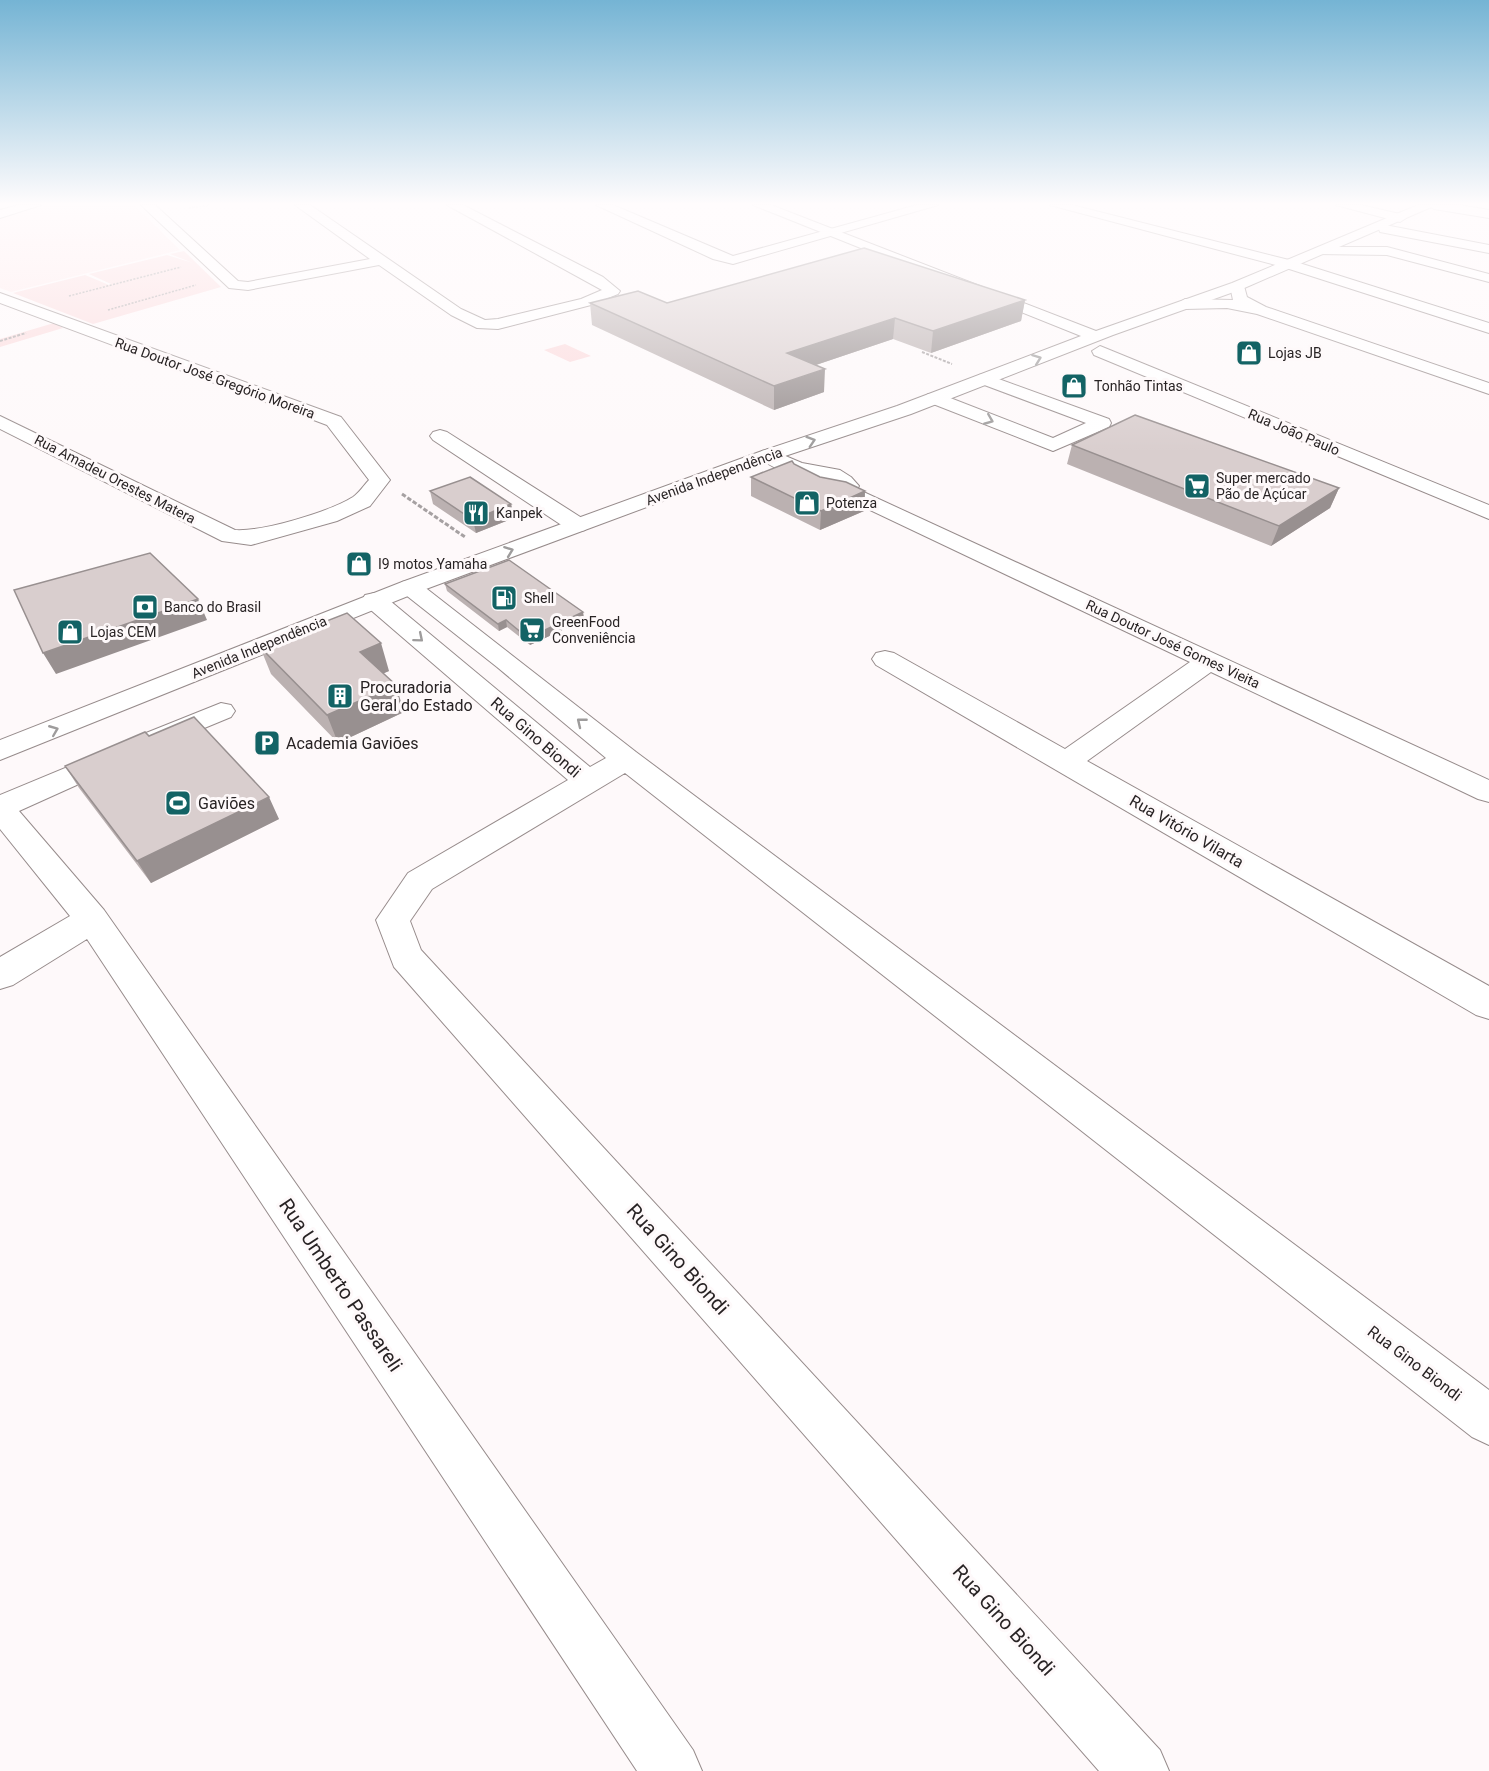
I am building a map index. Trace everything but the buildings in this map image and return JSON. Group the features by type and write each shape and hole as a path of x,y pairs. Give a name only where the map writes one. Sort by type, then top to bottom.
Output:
{"street":[{"path":"420,288 456,312 483,325 498,324 608,294 613,291 608,288"},
{"name":"Rua João Paulo","path":"972,288 1100,340 1489,513"},
{"name":"Avenida Independência","path":"0,751 410,586 769,455 1100,340 1185,304 1232,288"},
{"path":"1237,288 1240,299 1261,310"},
{"path":"1363,288 1489,327"},
{"name":"Rua Doutor José Gregório Moreira","path":"0,298 334,421 380,480"},
{"path":"1185,304 1227,303 1261,310 1489,389"},
{"path":"934,398 1053,445 1102,423 985,379"},
{"name":"Rua Amadeu Orestes Matera","path":"0,422 230,536 251,538 329,516 362,501 380,480"},
{"path":"440,436 577,525"},
{"name":"Rua Doutor José Gomes Vieita","path":"769,455 799,468 801,477 827,490 858,496 1489,792"},
{"name":"Rua Gino Biondi","path":"410,586 506,661 607,770"},
{"name":"Rua Gino Biondi","path":"374,600 468,678 607,770 1489,1420"},
{"name":"Rua Vitório Vilarta","path":"885,659 1489,1004"},
{"path":"468,678 506,661"},
{"path":"1066,762 1209,661"},
{"path":"0,807 221,711"},
{"name":"Rua Gino Biondi","path":"607,770 420,881 393,920 406,957 1140,1771"},
{"name":"Rua Umberto Passareli","path":"0,807 93,919 672,1771"},
{"path":"0,975 93,919"}],"path":[{"path":"24,308 102,288"},
{"path":"64,322 203,288"},
{"path":"380,480 492,557"}],"shaded area":[{"path":"0,288 29,288 11,292"},
{"path":"34,288 219,288 93,324 13,293"},
{"path":"54,323 63,328 0,347 0,339"},
{"path":"565,344 591,356 570,362 544,350"}],"place":[{"name":"Lojas JB","path":"1249,353"},
{"name":"Tonhão Tintas","path":"1074,386"},
{"name":"Super mercado Pão de Açúcar","path":"1197,486"},
{"name":"Potenza","path":"807,503"},
{"name":"Kanpek","path":"476,513"},
{"name":"I9 motos Yamaha","path":"359,564"},
{"name":"Shell","path":"504,598"},
{"name":"Banco do Brasil","path":"145,607"},
{"name":"GreenFood Conveniência","path":"532,630"},
{"name":"Lojas CEM","path":"70,632"},
{"name":"Procuradoria Geral do Estado","path":"340,696"},
{"name":"Academia Gaviões","path":"267,743"},
{"name":"Gaviões","path":"178,803"}]}
